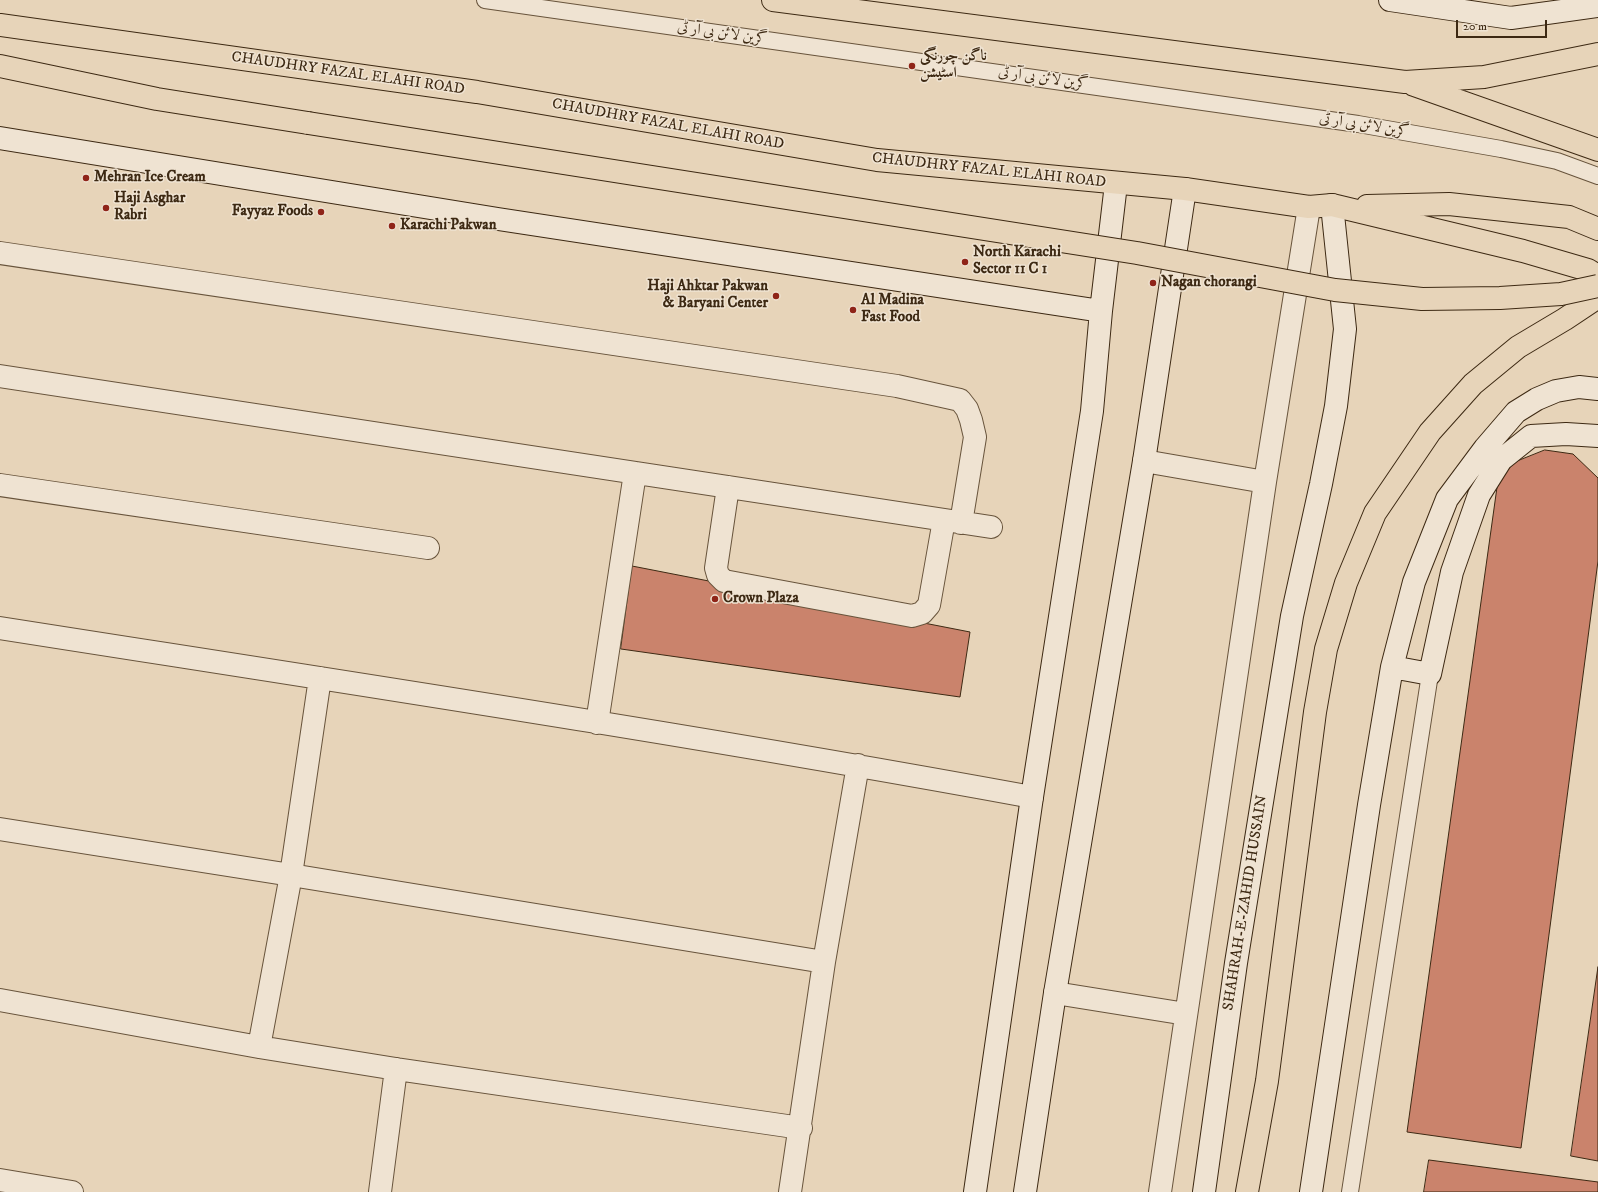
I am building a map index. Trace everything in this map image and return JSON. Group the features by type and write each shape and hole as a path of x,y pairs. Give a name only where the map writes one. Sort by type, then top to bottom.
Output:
{"main road":[{"path":"773,0 838,5 1405,82 1484,77 1540,67 1598,54"},
{"name":"CHAUDHRY FAZAL ELAHI ROAD","path":"0,25 477,92 878,160 1116,184 1185,189 1308,207 1335,206"},
{"path":"0,66 157,99 1137,253 1335,290 1422,299 1500,298 1561,294 1598,286"},
{"path":"1405,82 1598,150"},
{"path":"1335,206 1449,204 1569,217 1598,228"},
{"path":"1335,206 1523,251 1588,270 1598,276"},
{"path":"1247,1192 1267,1081 1314,712 1326,649 1346,583 1375,513 1430,432 1473,384 1518,347 1598,297"}],"street":[{"path":"1390,0 1431,4 1511,18 1598,6"},
{"path":"0,138 498,219 1101,311"},
{"path":"975,1192 1032,796 1092,411 1101,311 1116,184"},
{"path":"1025,1192 1056,993 1144,461 1185,189"},
{"name":"SHAHRAH-E-ZAHID HUSSAIN","path":"1204,1192 1236,963 1292,616 1321,484 1334,414 1344,330 1335,206"},
{"path":"1160,1192 1265,482 1308,207"},
{"path":"0,253 889,385 960,400 967,409 971,420 975,437 929,605 922,613 912,616 724,581 718,575 716,568 728,487"},
{"path":"0,376 991,527"},
{"path":"1312,1192 1369,805 1392,667 1414,582 1447,499 1485,448 1516,412 1537,399 1556,391 1579,387 1598,388"},
{"path":"1392,667 1430,674 1452,572 1478,495 1502,460 1531,436 1566,434 1598,436"},
{"path":"1144,461 1265,482"},
{"path":"597,723 635,473"},
{"path":"0,485 428,548"},
{"path":"0,628 858,765 1032,796"},
{"path":"259,1047 291,875 320,678"},
{"path":"790,1192 801,1128 824,962 858,765"},
{"path":"0,829 824,962"},
{"path":"1056,993 1186,1014"},
{"path":"0,1000 396,1070 801,1128"},
{"path":"380,1192 396,1070"},
{"path":"0,1180 72,1192"}],"lane":[{"name":"گرین لائن بی آر ٹی","path":"485,0 1358,124 1487,146 1550,159 1598,176"},
{"path":"1350,1192 1430,674"}],"building":[{"path":"1545,450 1573,454 1598,478 1598,561 1521,1148 1407,1132 1498,480 1515,462"},
{"name":"Crown Plaza","path":"632,566 970,632 960,697 621,649"},
{"path":"1598,967 1598,1161 1571,1156"},
{"path":"1429,1160 1598,1182 1598,1192 1424,1192"}],"place":[{"name":"ناگن چورنگی اسٹیشن","path":"912,66"},
{"name":"Mehran Ice Cream","path":"86,178"},
{"name":"Haji Asghar Rabri","path":"106,208"},
{"name":"Fayyaz Foods","path":"321,212"},
{"name":"Karachi Pakwan","path":"392,226"},
{"name":"North Karachi Sector 11 C 1","path":"965,262"},
{"name":"Nagan chorangi","path":"1153,283"},
{"name":"Haji Ahktar Pakwan & Baryani Center","path":"776,296"},
{"name":"Al Madina Fast Food","path":"853,310"},
{"name":"Crown Plaza","path":"715,599"}]}
